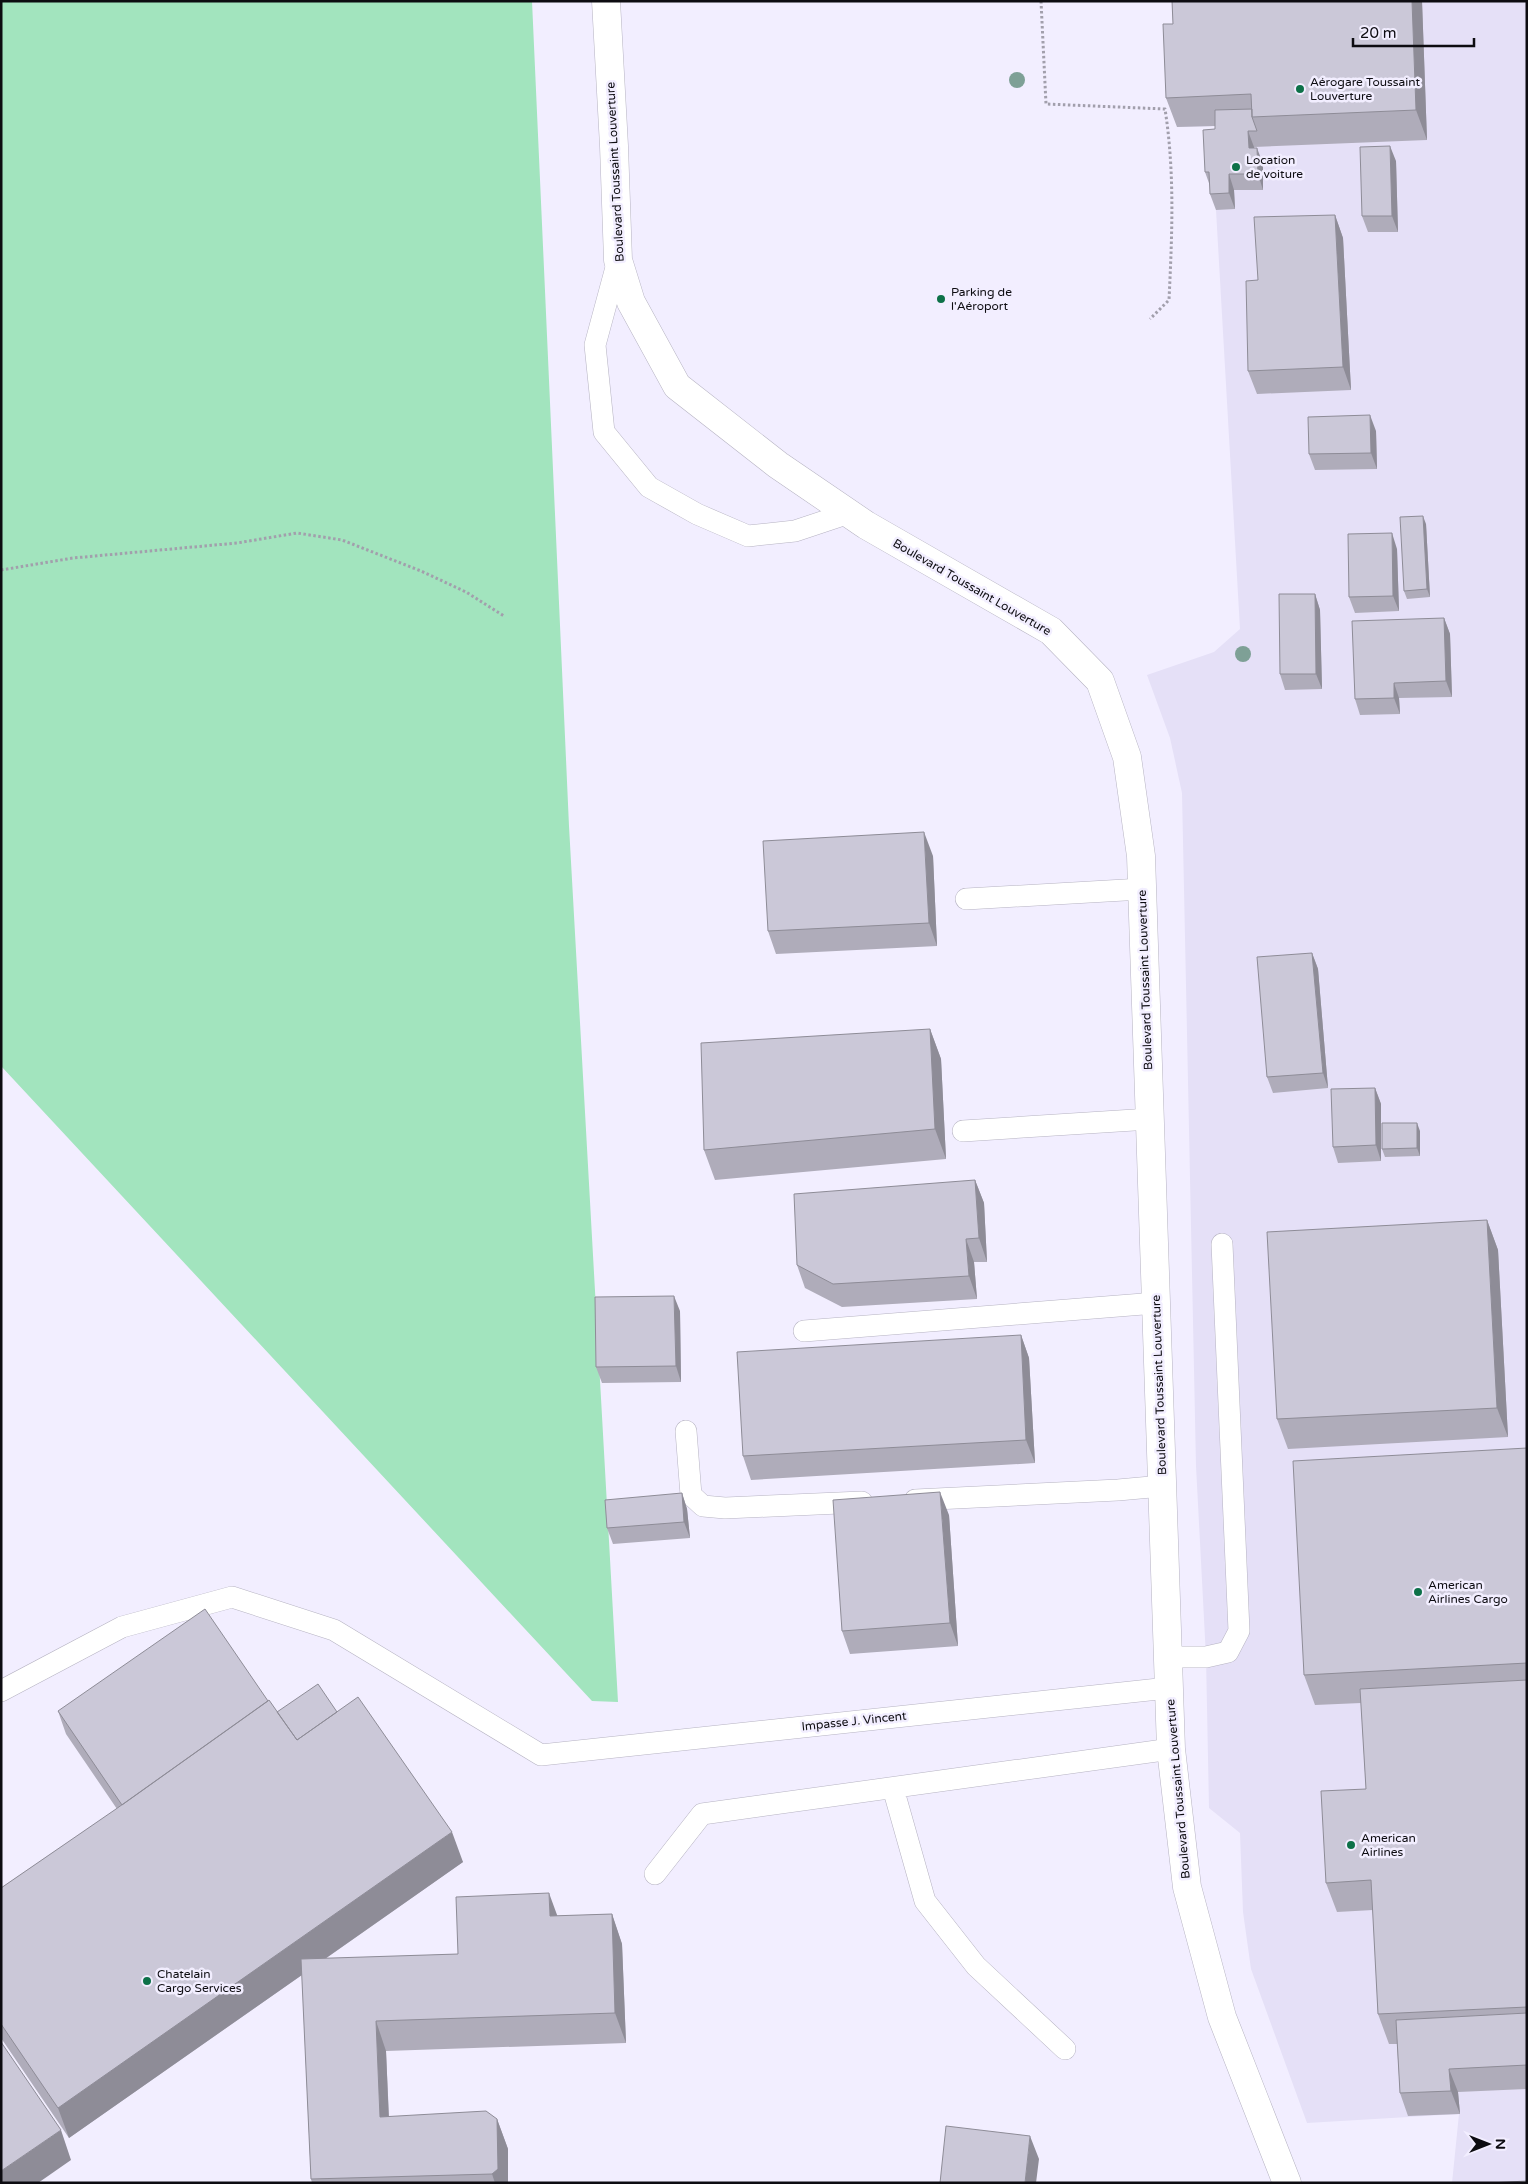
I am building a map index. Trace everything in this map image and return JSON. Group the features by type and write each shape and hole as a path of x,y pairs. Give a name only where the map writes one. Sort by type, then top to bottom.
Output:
{"main road":[{"name":"Boulevard Toussaint Louverture","path":"606,1 618,260 631,302 677,386 778,465 849,513 1051,631 1100,681 1127,756 1141,856 1168,1688 1172,1749 1187,1887 1222,2017 1287,2183"}],"lane":[{"path":"618,260 595,345 604,432 649,487 697,514 748,536 795,531 849,513"},
{"path":"966,899 1142,889"},
{"path":"963,1130 1150,1119"},
{"path":"1167,1657 1206,1657 1228,1652 1239,1631 1222,1244"},
{"path":"804,1331 1156,1302"},
{"path":"686,1431 692,1495 703,1506 725,1508 887,1501 1118,1490 1162,1486"},
{"name":"Impasse J. Vincent","path":"1,1691 122,1627 232,1597 334,1630 541,1754 1168,1688"},
{"path":"655,1874 702,1814 1172,1749"},
{"path":"893,1788 925,1901 976,1966 1065,2049"}],"path":[{"path":"1041,1 1046,104 1165,109 1170,142 1174,207 1170,300 1150,319"},
{"path":"1,570 73,558 237,543 297,533 342,540 421,570 466,592 504,616"}],"shaded area":[{"path":"1182,1 1527,1 1527,2183 1452,2183 1459,2114 1307,2123 1251,1969 1243,1912 1240,1833 1209,1808 1206,1657 1196,1466 1182,793 1170,738 1147,675 1214,652 1240,629 1215,188 1220,126 1177,127 1174,53"}],"green space":[{"path":"1,1 532,1 569,826 618,1702 592,1701 1,1066"}],"building":[{"name":"Aérogare Toussaint Louverture","path":"1172,1 1412,1 1416,110 1252,117 1251,94 1166,98 1163,24 1173,24"},
{"name":"Location de voiture","path":"1252,109 1252,117 1257,131 1248,131 1249,148 1257,148 1258,174 1229,174 1229,193 1210,194 1209,172 1205,172 1203,130 1215,129 1215,110"},
{"path":"1390,146 1392,216 1362,216 1360,147"},
{"path":"1335,215 1343,367 1248,371 1246,281 1258,280 1254,217"},
{"path":"1370,415 1371,453 1309,454 1308,417"},
{"path":"1423,516 1427,589 1404,591 1400,517"},
{"path":"1392,533 1393,596 1349,597 1348,534"},
{"path":"1279,594 1315,594 1316,674 1280,674"},
{"path":"1444,618 1446,681 1394,683 1394,698 1355,699 1352,621"},
{"path":"924,832 929,923 768,931 763,841"},
{"path":"1312,953 1323,1073 1267,1077 1257,957"},
{"path":"930,1029 935,1129 704,1150 701,1043"},
{"path":"1375,1088 1376,1145 1333,1147 1331,1089"},
{"path":"1382,1123 1417,1123 1417,1148 1382,1149"},
{"path":"975,1180 979,1238 966,1239 969,1276 833,1284 797,1265 794,1194"},
{"path":"1487,1220 1497,1408 1277,1419 1267,1232"},
{"path":"674,1296 676,1366 596,1367 595,1297"},
{"path":"1021,1335 1026,1440 743,1456 737,1352"},
{"name":"American Airlines Cargo","path":"1527,1448 1527,1663 1304,1675 1293,1461"},
{"path":"940,1492 950,1623 842,1631 833,1500"},
{"path":"682,1493 684,1522 607,1528 605,1500"},
{"path":"205,1609 268,1701 122,1805 58,1711"},
{"path":"1527,1680 1527,2007 1378,2014 1371,1880 1326,1883 1321,1791 1366,1789 1360,1689"},
{"path":"318,1684 337,1712 297,1740 277,1712"},
{"name":"Chatelain Cargo Services","path":"358,1697 452,1832 58,2108 1,2024 1,1888 269,1700 297,1740"},
{"path":"549,1893 550,1916 612,1914 615,2013 376,2021 380,2117 486,2111 497,2119 498,2169 492,2174 311,2179 301,1959 458,1954 456,1897"},
{"path":"1527,2013 1527,2065 1449,2069 1451,2091 1400,2093 1396,2020"},
{"path":"1,2042 61,2130 1,2171"},
{"path":"946,2126 1030,2136 1025,2183 940,2183"},
{"path":"1527,2181 1527,2183 1489,2183"}],"place":[{"name":"Aérogare Toussaint Louverture","path":"1300,89"},
{"name":"Location de voiture","path":"1236,167"},
{"name":"Parking de l'Aéroport","path":"941,299"},
{"name":"American Airlines Cargo","path":"1418,1592"},
{"name":"American Airlines","path":"1351,1845"},
{"name":"Chatelain Cargo Services","path":"147,1981"}]}
